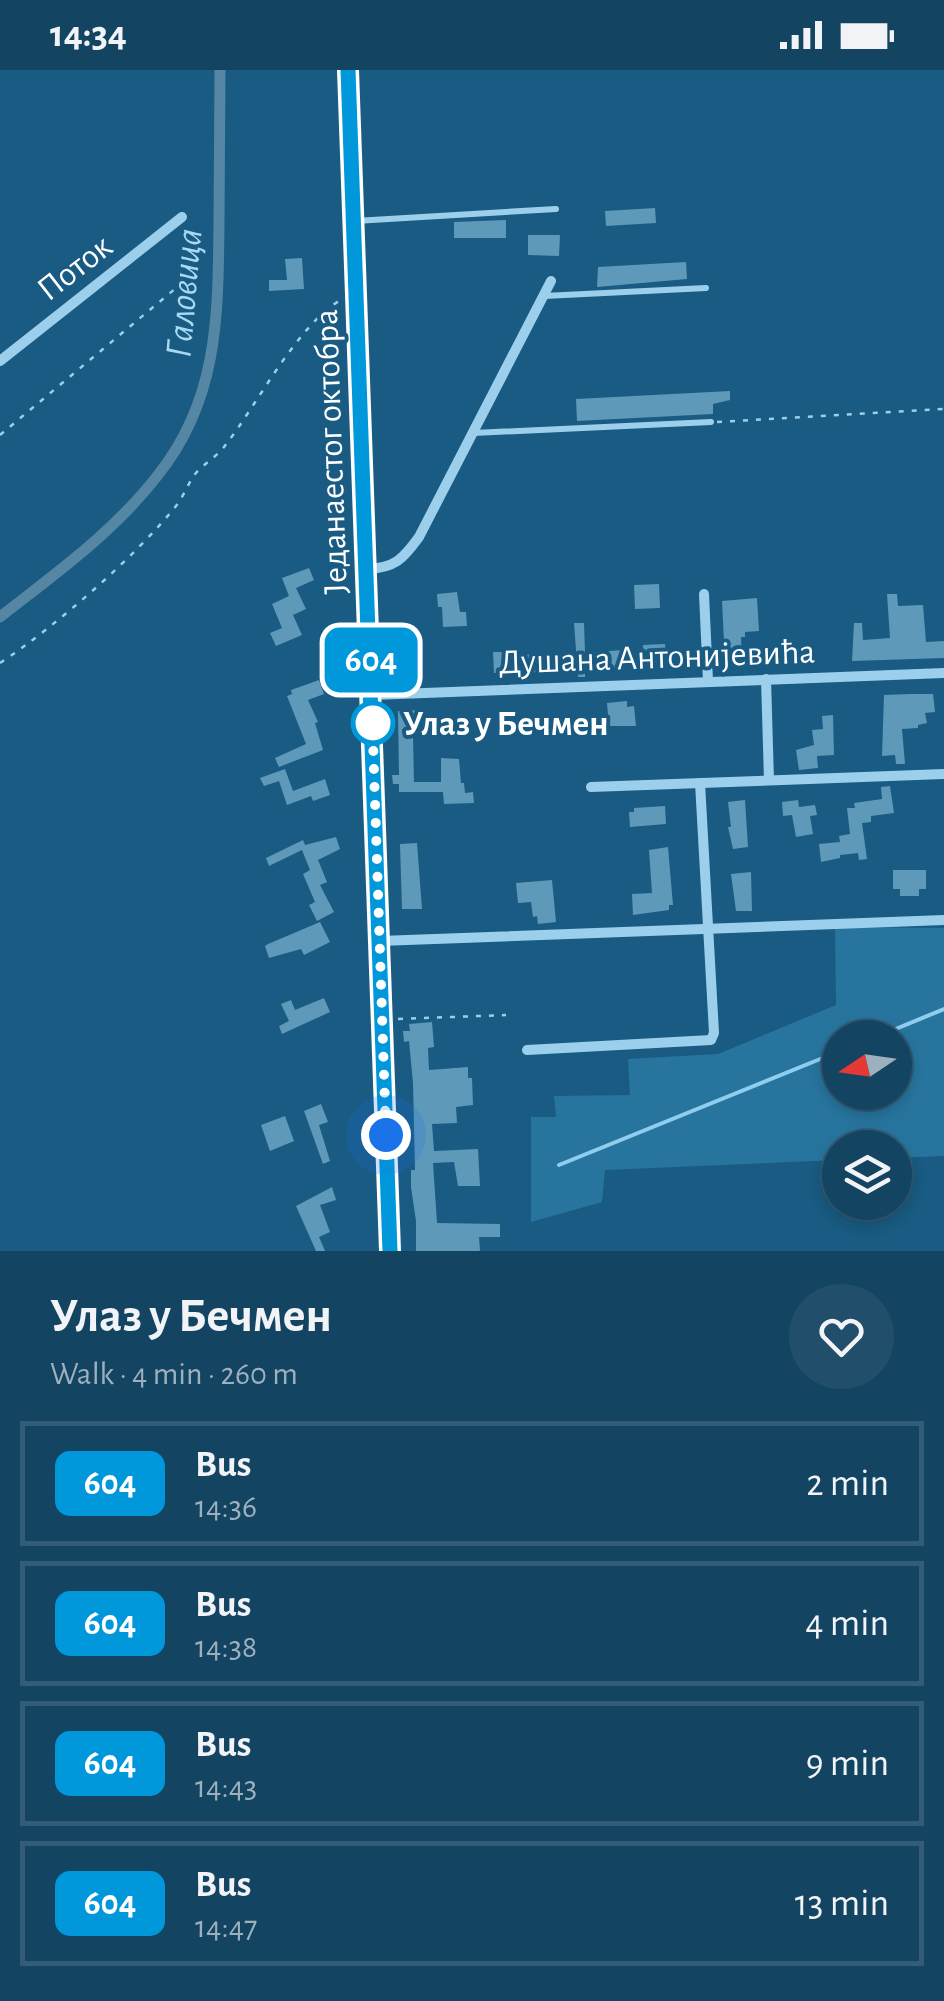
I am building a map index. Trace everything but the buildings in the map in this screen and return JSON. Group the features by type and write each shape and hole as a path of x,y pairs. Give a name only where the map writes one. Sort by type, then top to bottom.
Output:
{"main road":[{"name":"Једанаестог октобра","path":"348,70 390,1251"}],"street":[{"name":"Поток","path":"0,361 182,217"},
{"path":"367,570 386,568 404,559 436,506 552,281"},
{"path":"704,594 708,681"},
{"name":"Душана Антонијевића","path":"372,695 944,673"},
{"path":"766,679 769,780"},
{"path":"591,787 944,774"},
{"path":"527,1050 711,1040 714,1033 700,783"},
{"path":"380,942 944,920"}],"lane":[{"path":"354,222 556,209"},
{"path":"543,296 706,288"},
{"path":"472,433 711,422"}],"path":[{"path":"0,434 188,278"},
{"path":"0,663 112,570 174,508 198,472 215,458 247,416 314,320 356,291"},
{"path":"711,422 944,409"},
{"path":"383,1019 506,1015"}],"shaded area":[{"path":"835,927 944,928 944,1156 912,1157 912,1130 822,1130 822,1161 605,1170 602,1202 531,1222 531,1117 556,1117 554,1096 630,1095 628,1059 718,1054 836,1005"}],"waterway":[{"name":"Галовица","path":"0,617 123,515 158,475 193,416 204,386 215,322 220,70"},
{"path":"912,1022 944,1009"},
{"path":"559,1165 822,1058"}],"bus line":[{"name":"604","path":"348,70 390,1251"}],"place":[{"name":"Улаз у Бечмен","path":"373,723"}],"route":[{"path":"373,723 372,710 386,1135"}]}
